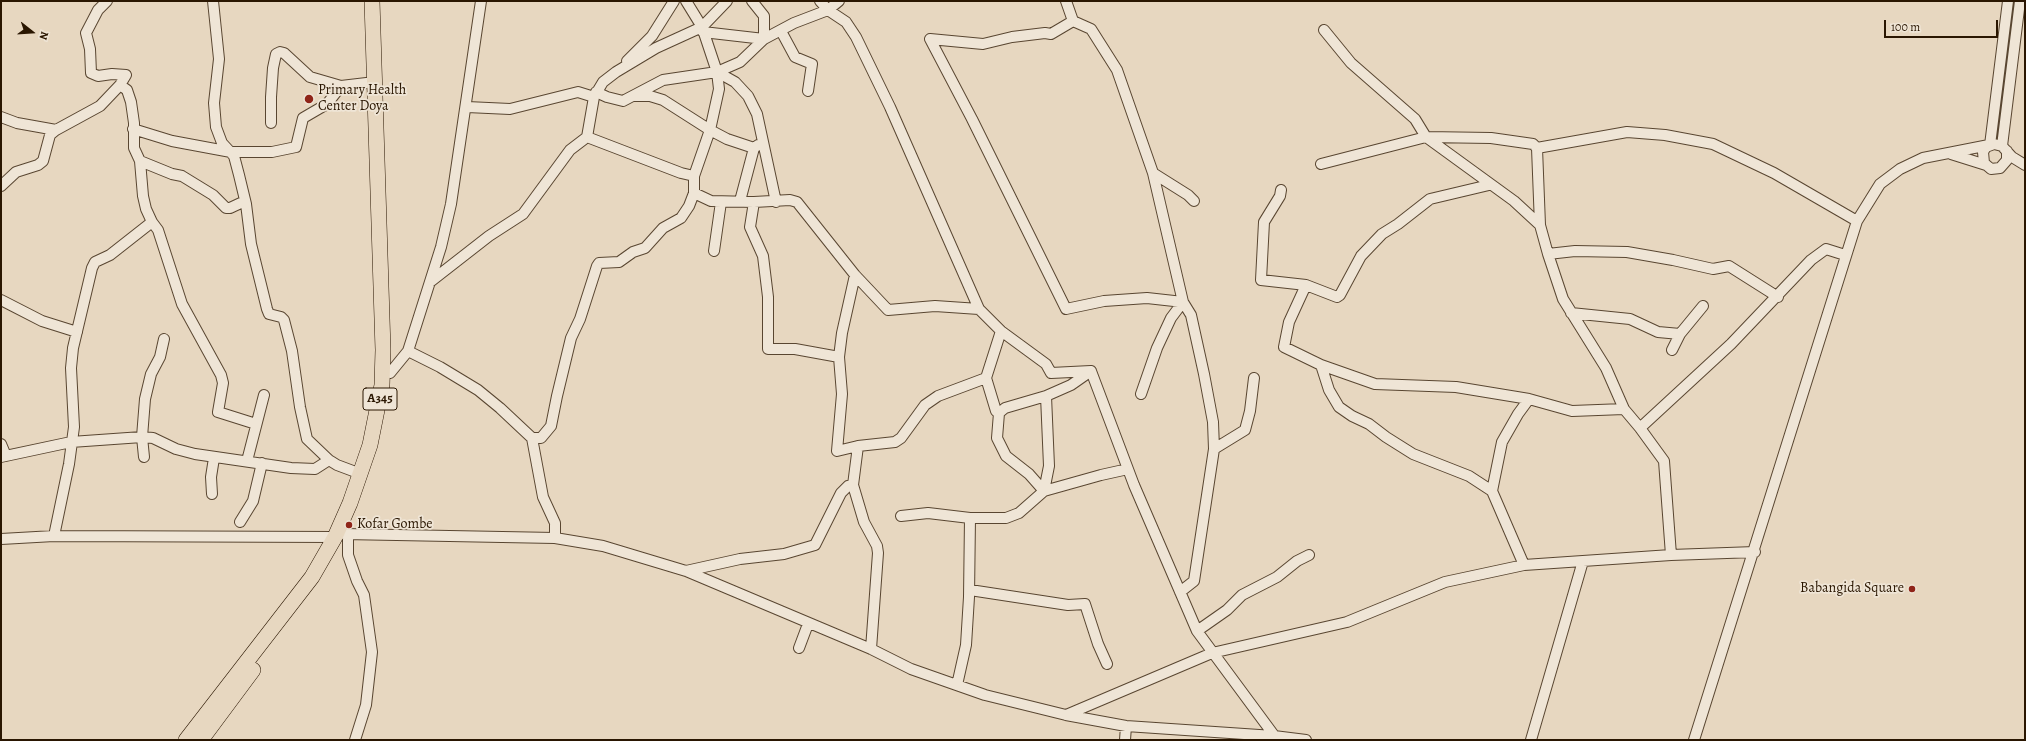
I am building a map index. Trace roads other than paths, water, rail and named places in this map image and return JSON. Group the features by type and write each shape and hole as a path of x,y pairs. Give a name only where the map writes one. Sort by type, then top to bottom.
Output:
{"highway":[{"name":"A345","path":"186,740 343,535 376,422 382,385 383,318 372,1"},
{"name":"A345","path":"201,740 311,591 336,551 362,492 378,446 390,374 389,277 380,1"}],"street":[{"path":"1,186 16,172 38,165 43,161 48,141 56,130 100,106 126,75 112,74 98,76 91,73 90,49 86,33 98,10 108,1"},
{"path":"213,1 219,59 215,112 222,143 234,156 245,201 251,244 267,309 269,314 283,318 292,351 300,407 307,439 329,460 337,465 361,474"},
{"path":"390,374 408,351 430,282 451,204 467,107 481,1"},
{"path":"616,72 652,36 674,1"},
{"path":"532,438 541,438 552,426 557,396 571,338 580,319 597,266 600,263 619,262 633,252 645,248 663,228 681,218 689,206 694,193 694,176 710,130 719,91 717,72 702,29 686,1"},
{"path":"430,282 489,236 518,219 570,150 587,137 595,94 603,82 616,72 656,48 702,29 727,1"},
{"path":"752,1 764,16 764,39"},
{"path":"820,1 828,10 846,22 856,37 890,107 979,309 1001,331 1046,364 1050,373 1091,371"},
{"path":"614,110 628,99 663,80 717,72 743,60 764,39 794,23 828,10 839,1"},
{"path":"1066,1 1073,21 1091,29 1117,70 1153,173 1183,302 1191,315 1204,374 1213,422 1214,448 1194,581 1180,592"},
{"path":"1986,165 1982,155 1989,145 2008,1"},
{"path":"2003,167 2007,160 2004,149 2006,96 2020,1"},
{"path":"1073,21 1051,34 1045,33 1012,37 983,44 930,39 972,119 1066,309 1104,301 1147,298 1183,302"},
{"path":"702,29 764,39"},
{"path":"1324,30 1351,63 1415,120 1426,138 1462,162 1489,185 1514,201 1540,226"},
{"path":"781,31 795,57 812,64 808,91"},
{"path":"271,123 271,97 276,54 284,53 310,77 341,86 375,82"},
{"path":"717,72 735,82 750,99 761,126 762,141 776,202"},
{"path":"120,84 127,90 131,102 134,148 140,161 142,196 152,222 158,230 182,304 221,375 223,383 218,412 256,424"},
{"path":"133,129 172,140 231,152 272,152 296,147 303,118 327,104 341,86"},
{"path":"467,107 510,109 578,92 628,99 650,96 663,100 727,139 754,148"},
{"path":"1,117 17,123 56,130"},
{"path":"1537,148 1627,132 1665,135 1713,144 1774,173 1857,221"},
{"path":"587,137 682,173 694,176"},
{"path":"1321,164 1426,138 1491,138 1533,144 1537,148 1540,226 1563,299 1606,368 1624,409 1664,461 1671,555"},
{"path":"740,201 754,148 762,141"},
{"path":"1694,740 1755,552 1845,255 1857,221 1880,184 1900,169 1923,158 1989,145 2004,149 2025,166"},
{"path":"1949,154 1986,165 1994,169 2025,166"},
{"path":"140,161 172,174 182,176 212,196 226,208 230,208 245,201"},
{"path":"1153,173 1188,195 1194,201"},
{"path":"1281,190 1280,196 1264,222 1261,280 1306,285 1337,297 1340,295 1362,256 1382,234 1398,224 1430,198 1489,185"},
{"path":"694,193 711,201 721,202 776,202 790,200 797,202 855,275 884,308 891,311 935,306 979,309"},
{"path":"714,251 721,202"},
{"path":"754,202 750,227 763,256 768,297 768,348 795,349 839,357"},
{"path":"54,536 69,464 74,427 71,368 73,348 90,274 95,262 110,255 152,222"},
{"path":"1640,428 1731,344 1811,260 1823,250 1829,250 1845,255"},
{"path":"1548,254 1575,251 1627,252 1713,269 1729,266 1778,296"},
{"path":"855,275 842,333 839,357 842,394 836,450 838,451 858,446 895,442 901,438 926,405 938,396 986,378"},
{"path":"1306,285 1289,322 1284,347 1321,365 1375,384 1456,387 1530,399 1572,411 1624,409"},
{"path":"1,300 42,321 77,332"},
{"path":"1141,394 1157,348 1171,318 1183,302"},
{"path":"1672,350 1680,334 1703,306"},
{"path":"1571,313 1630,319 1658,332 1680,334"},
{"path":"1001,331 986,378 996,411 999,413 997,438 1006,456 1029,474 1044,491"},
{"path":"144,457 142,437 148,384 160,356 164,339"},
{"path":"408,351 440,367 478,390 532,438 543,496 555,522 555,538"},
{"path":"1321,365 1329,390 1339,407 1352,416 1369,424 1386,437 1422,460 1469,476 1492,491 1524,565"},
{"path":"999,413 1005,408 1046,396 1071,385 1091,371"},
{"path":"1091,371 1128,469 1197,631 1276,738"},
{"path":"1214,448 1245,430 1250,411 1254,378"},
{"path":"247,461 264,395"},
{"path":"1044,491 1049,466 1046,396"},
{"path":"1492,491 1502,442 1518,414 1530,399"},
{"path":"1,444 3,457 71,442 142,437 161,441 176,449 214,458 315,469 329,460"},
{"path":"858,446 853,485 864,522 877,546 878,553 871,649"},
{"path":"212,494 211,477 214,458"},
{"path":"240,522 253,501 262,463"},
{"path":"901,516 928,513 970,518 1006,518 1019,513 1044,491 1101,474 1128,469"},
{"path":"686,571 740,559 784,554 815,545 841,493 848,486 853,485"},
{"path":"957,685 966,645 970,590 970,518"},
{"path":"343,535 357,581 364,595 371,632 372,652 366,705 355,740"},
{"path":"1,539 54,536 180,538 343,535 555,538 603,546 686,571 808,624 871,649 911,669 985,695 1066,715 1126,726 1306,740"},
{"path":"1066,715 1212,653 1347,622 1445,582 1524,565 1671,555 1755,552"},
{"path":"1197,631 1227,610 1242,595 1281,574 1297,561 1309,555"},
{"path":"1531,740 1583,561"},
{"path":"970,590 1068,604 1085,604 1098,644 1107,664"},
{"path":"799,648 808,624"},
{"path":"1125,740 1126,726"}],"place":[{"name":"Primary Health Center Doya","path":"309,99"},
{"name":"Kofar Gombe","path":"349,525"},
{"name":"Babangida Square","path":"1912,589"}]}
